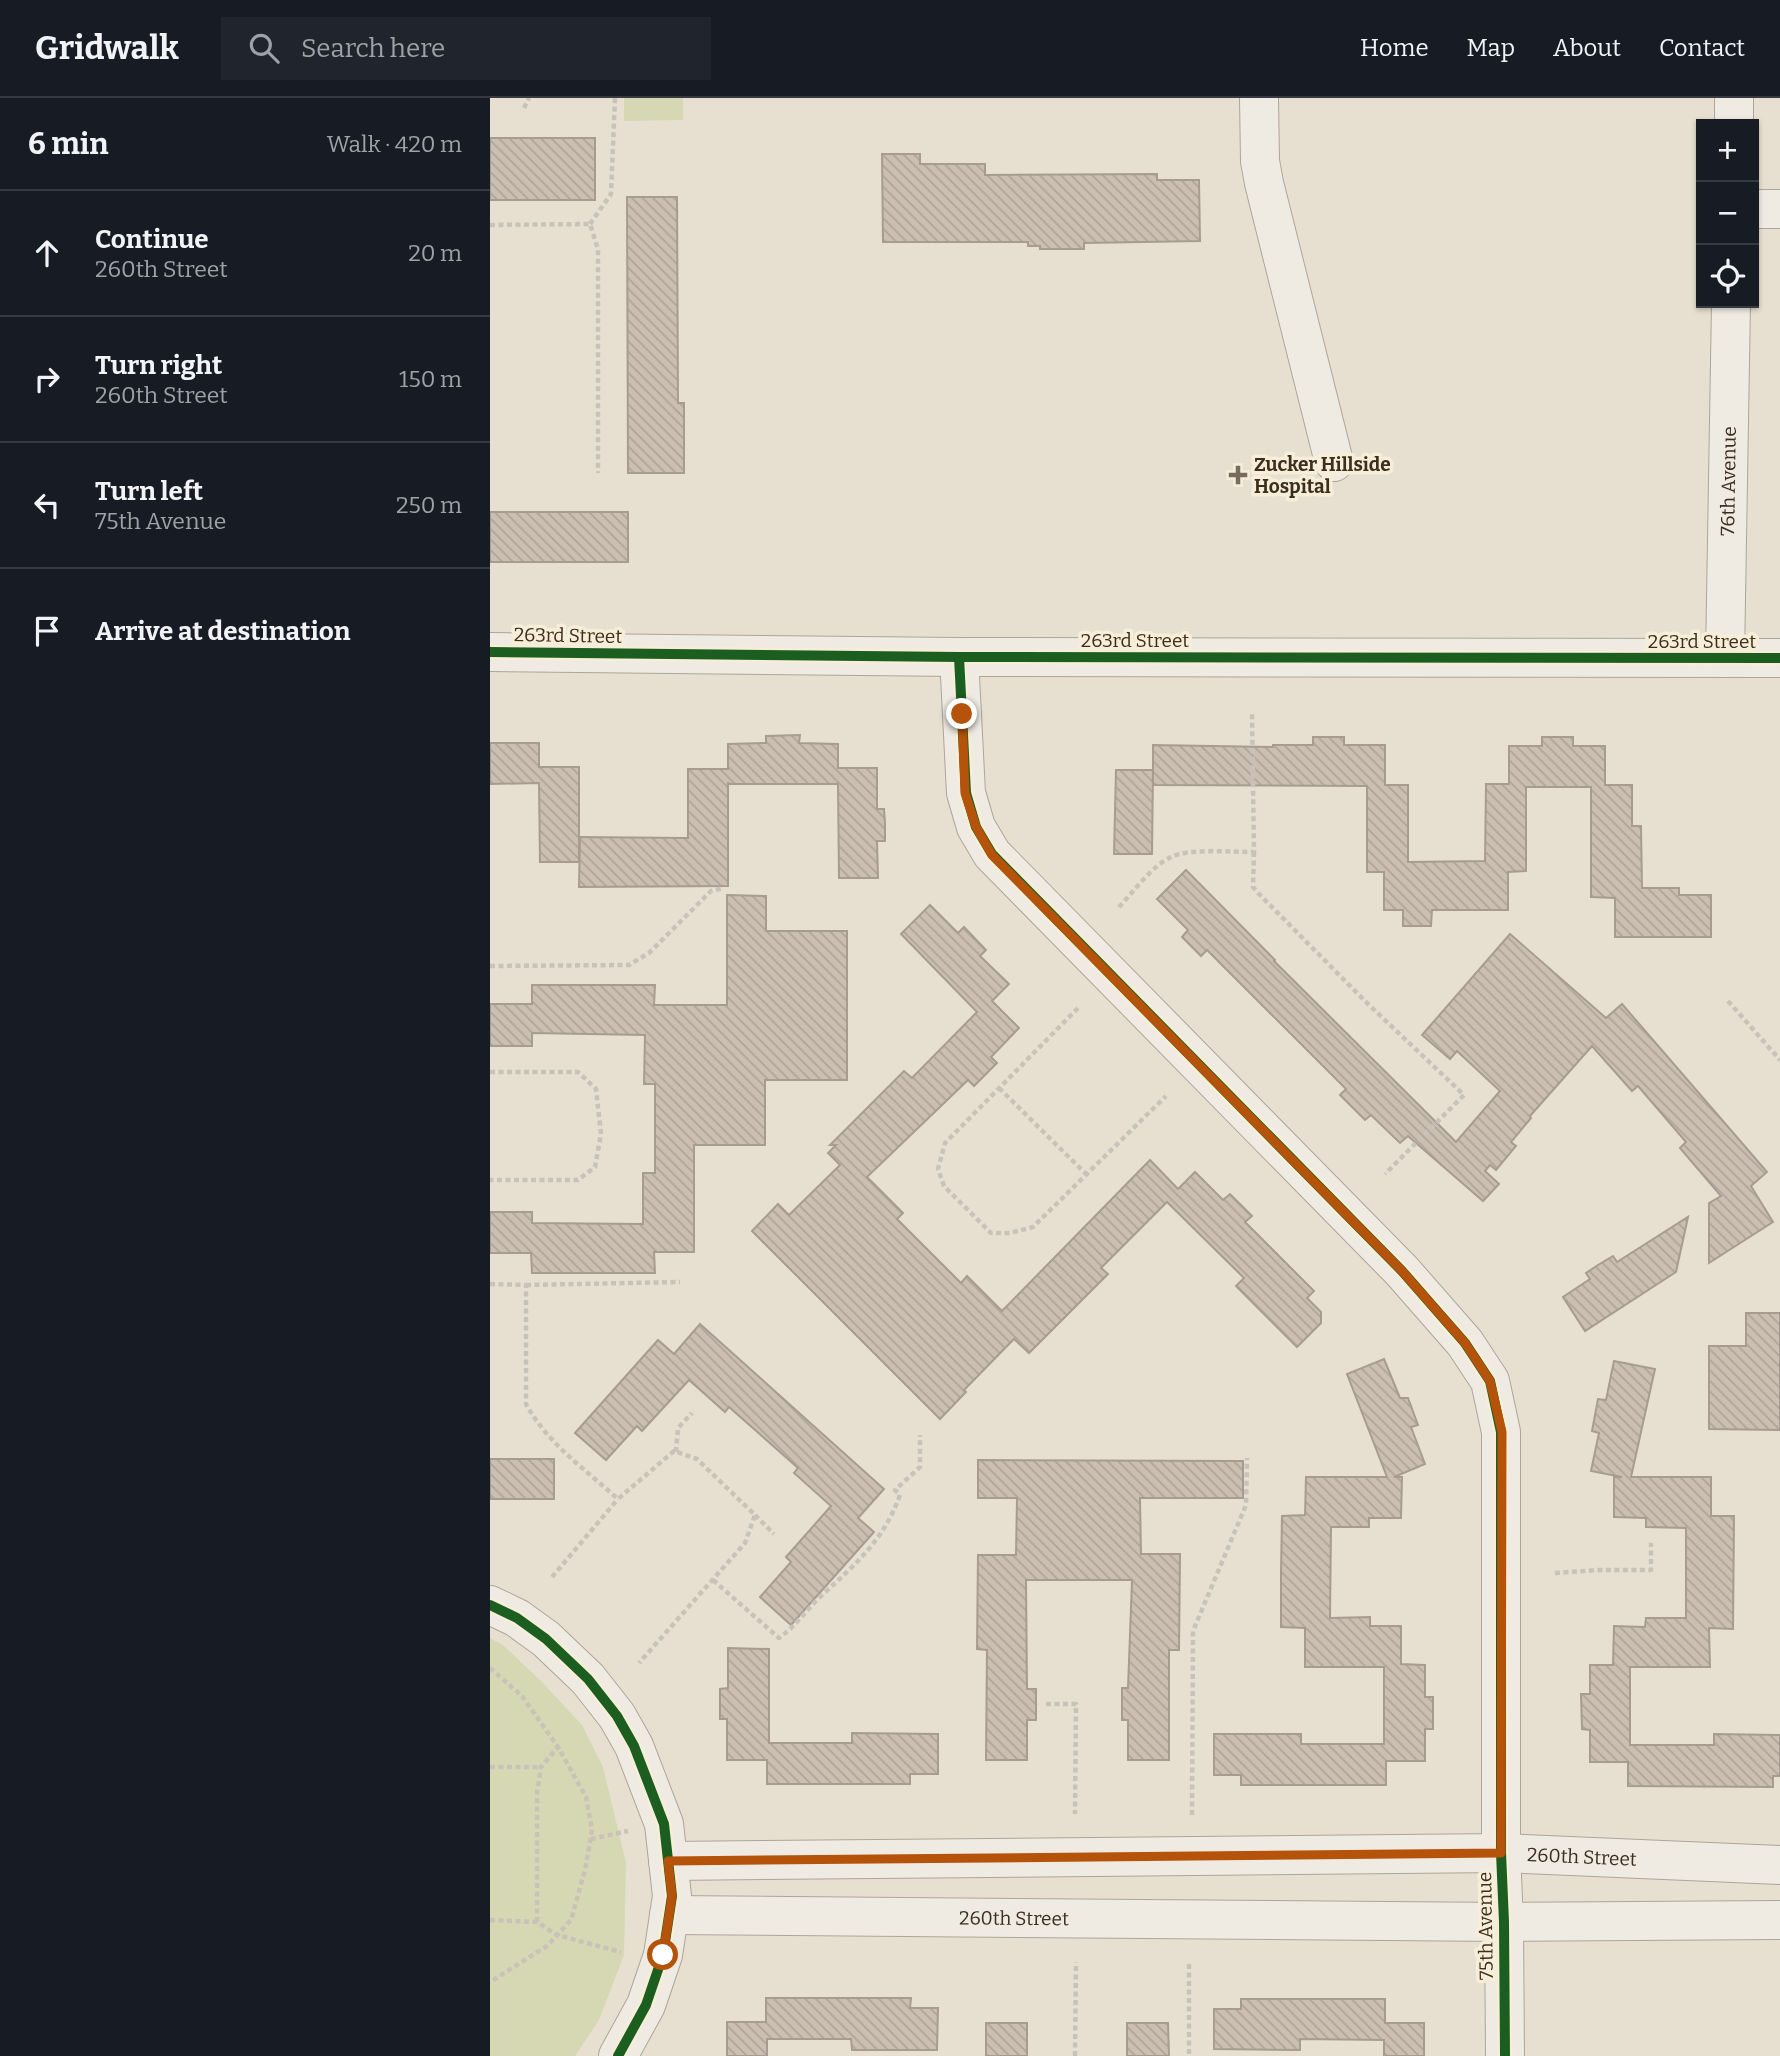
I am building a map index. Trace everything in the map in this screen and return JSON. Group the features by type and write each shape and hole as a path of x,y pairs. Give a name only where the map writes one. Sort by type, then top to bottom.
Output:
{"street":[{"path":"1259,98 1260,161 1264,183 1334,462"},
{"path":"1734,98 1734,119"},
{"path":"1759,209 1780,209"},
{"name":"76th Avenue","path":"1726,658 1731,308"},
{"name":"263rd Street","path":"490,652 959,657 1780,658"},
{"name":"75th Avenue","path":"959,657 965,793 976,827 992,855 1402,1271 1465,1343 1490,1381 1502,1432 1501,1853 1505,2056"},
{"path":"490,1605 517,1618 546,1639 588,1679 617,1716 634,1746 664,1824 672,1896 663,1955 646,2005 618,2056"},
{"name":"260th Street","path":"668,1861 1501,1853 1772,1865"},
{"path":"1772,1865 1777,1920"},
{"name":"260th Street","path":"669,1915 1504,1922 1777,1920"}],"path":[{"path":"524,108 529,98"},
{"path":"590,224 611,194 615,98"},
{"path":"490,225 590,224"},
{"path":"590,224 598,249 598,473"},
{"path":"1252,712 1253,887 1368,1004 1464,1095 1385,1174"},
{"path":"1119,906 1170,857 1183,853 1254,852"},
{"path":"490,966 629,965 649,953 711,891 724,888"},
{"path":"1728,1000 1780,1060"},
{"path":"1078,1008 945,1143 938,1169 944,1186 991,1233 1010,1233 1032,1227 1166,1096"},
{"path":"490,1072 578,1072 596,1089 601,1134 595,1167 578,1180 490,1180"},
{"path":"999,1088 1086,1174"},
{"path":"490,1284 680,1282"},
{"path":"526,1285 526,1404 533,1418 548,1436 618,1499"},
{"path":"676,1452 678,1428 692,1413"},
{"path":"713,1580 779,1638 839,1581 876,1540 892,1516 900,1495 895,1490 920,1466 920,1435"},
{"path":"552,1577 618,1499 674,1451 697,1459 774,1534"},
{"path":"1192,1815 1193,1631 1246,1505 1247,1458"},
{"path":"639,1663 746,1543 755,1515"},
{"path":"1555,1573 1651,1570 1651,1543"},
{"path":"490,1668 522,1696 558,1747 586,1797 592,1830 585,1870 571,1920 547,1946 490,1982"},
{"path":"1046,1704 1076,1704 1075,1814"},
{"path":"537,1922 537,1793 541,1768 558,1747"},
{"path":"490,1767 541,1768"},
{"path":"490,1920 537,1922 557,1935 621,1952"},
{"path":"1075,2056 1076,1962"},
{"path":"1189,1964 1189,2056"}],"green space":[{"path":"624,98 683,98 683,120 624,121"},
{"path":"490,1638 503,1645 582,1725 603,1767 626,1863 624,1955 599,2020 575,2056 490,2056"}],"building":[{"path":"490,138 595,138 595,200 490,200"},
{"path":"882,154 920,154 920,164 985,164 985,175 1157,174 1157,180 1199,180 1200,241 1084,243 1084,249 1040,249 1040,246 1028,246 1028,242 883,242"},
{"path":"627,197 677,197 678,403 684,403 684,473 628,473"},
{"path":"490,512 628,512 628,562 490,562"},
{"path":"800,735 799,743 838,744 838,768 877,768 877,809 884,809 885,823 885,841 877,841 878,878 839,878 838,784 728,784 728,886 579,887 580,837 688,838 688,769 728,769 728,744 766,743 766,736"},
{"path":"1313,737 1344,737 1344,745 1385,745 1385,785 1408,785 1408,862 1485,861 1486,784 1509,784 1509,746 1542,746 1542,737 1573,737 1573,746 1605,746 1605,785 1632,785 1632,826 1641,826 1642,888 1679,888 1679,895 1711,895 1711,937 1615,937 1615,898 1591,897 1591,787 1526,787 1526,871 1508,872 1508,910 1432,910 1431,926 1403,926 1403,910 1384,910 1384,872 1367,872 1367,786 1153,785 1153,745 1313,745"},
{"path":"490,743 539,743 539,767 579,767 579,862 540,862 539,783 490,784"},
{"path":"1116,770 1153,770 1152,854 1114,854"},
{"path":"1186,870 1456,1142 1500,1091 1457,1051 1450,1059 1422,1035 1510,934 1606,1018 1622,1004 1767,1172 1751,1186 1773,1222 1709,1263 1709,1203 1721,1196 1680,1148 1686,1142 1638,1086 1632,1091 1592,1046 1530,1116 1511,1142 1516,1146 1496,1170 1490,1165 1485,1171 1499,1184 1483,1201 1408,1136 1400,1143 1371,1115 1365,1120 1340,1095 1346,1089 1207,950 1201,956 1182,937 1188,930 1157,899"},
{"path":"727,895 766,896 766,931 847,931 847,1080 765,1080 765,1145 694,1145 694,1252 654,1252 655,1273 532,1273 531,1253 490,1253 490,1212 532,1212 532,1223 643,1224 643,1173 655,1173 655,1084 644,1084 645,1035 532,1033 532,1046 490,1046 490,1004 532,1004 532,985 655,985 654,1005 727,1005"},
{"path":"930,905 958,933 964,927 986,950 980,956 1009,984 992,1001 1019,1028 991,1057 997,1063 974,1086 968,1080 867,1177 903,1213 897,1219 961,1283 967,1276 1002,1311 1150,1160 1178,1189 1195,1172 1223,1200 1230,1194 1252,1216 1245,1222 1314,1291 1307,1298 1321,1312 1321,1323 1297,1347 1236,1286 1244,1278 1167,1202 1101,1268 1108,1274 1029,1353 1014,1339 940,1419 752,1231 778,1204 789,1215 840,1165 828,1153 836,1145 830,1145 904,1071 912,1078 977,1012 901,934"},
{"path":"1688,1217 1676,1272 1585,1331 1563,1297 1590,1279 1586,1273 1598,1265 1613,1256 1617,1262"},
{"path":"1746,1313 1780,1313 1780,1430 1709,1429 1709,1346 1746,1346"},
{"path":"700,1324 884,1489 858,1518 874,1532 791,1625 760,1597 791,1562 786,1557 831,1506 794,1473 798,1468 729,1407 725,1412 689,1380 642,1431 637,1426 606,1460 575,1433 658,1340 674,1354"},
{"path":"1384,1359 1400,1398 1408,1398 1418,1425 1411,1427 1425,1464 1394,1477 1402,1477 1401,1518 1369,1518 1369,1527 1331,1527 1330,1618 1370,1617 1370,1626 1401,1626 1401,1664 1425,1665 1425,1697 1433,1697 1433,1729 1425,1729 1425,1761 1386,1761 1386,1785 1241,1785 1241,1775 1214,1775 1214,1734 1301,1734 1301,1744 1384,1744 1384,1667 1305,1667 1305,1628 1281,1627 1281,1572 1282,1516 1305,1515 1306,1477 1387,1477 1347,1374"},
{"path":"1614,1361 1655,1369 1631,1477 1711,1477 1711,1516 1734,1516 1733,1629 1709,1628 1710,1667 1630,1667 1630,1745 1714,1745 1714,1734 1780,1735 1780,1776 1773,1776 1773,1787 1628,1786 1628,1762 1590,1762 1590,1730 1582,1729 1581,1694 1590,1694 1590,1665 1613,1665 1614,1626 1645,1627 1646,1618 1686,1618 1686,1528 1646,1527 1646,1518 1614,1517 1614,1477 1622,1477 1591,1471 1599,1433 1592,1431 1598,1399 1606,1400"},
{"path":"490,1459 554,1459 554,1499 490,1499"},
{"path":"978,1460 1243,1461 1243,1498 1140,1498 1141,1554 1180,1554 1179,1650 1169,1650 1169,1760 1128,1760 1128,1720 1122,1720 1122,1688 1128,1688 1132,1580 1026,1580 1027,1689 1036,1689 1036,1720 1027,1720 1027,1760 986,1760 987,1650 977,1649 978,1555 1016,1555 1017,1498 978,1498"},
{"path":"728,1648 769,1649 769,1743 852,1743 852,1733 938,1734 938,1774 910,1774 910,1784 767,1784 767,1760 727,1760 727,1719 720,1719 720,1689 728,1688"},
{"path":"766,1998 911,1998 910,2008 938,2008 937,2050 852,2050 851,2039 767,2039 767,2056 727,2056 727,2022 766,2022"},
{"path":"1241,1999 1385,1999 1385,2023 1424,2023 1424,2056 1384,2056 1384,2040 1300,2039 1300,2050 1214,2049 1214,2009 1241,2009"},
{"path":"986,2023 1027,2023 1027,2056 986,2056"},
{"path":"1127,2023 1168,2023 1169,2056 1127,2056"}],"cycle path":[{"path":"490,652 959,657 1780,658"},
{"path":"959,657 966,793 976,827 992,854 1402,1271 1465,1343 1490,1381 1501,1432 1501,1853 1505,2056"},
{"path":"490,1605 517,1618 546,1639 588,1679 617,1716 634,1746 664,1824 672,1896 663,1955 646,2005 618,2056"}],"place":[{"name":"Zucker Hillside Hospital","path":"1238,475"}],"route":[{"path":"663,1955 672,1896 668,1861 1501,1853 1502,1432 1490,1381 1465,1343 1402,1271 992,855 976,827 965,793 962,714"}]}
